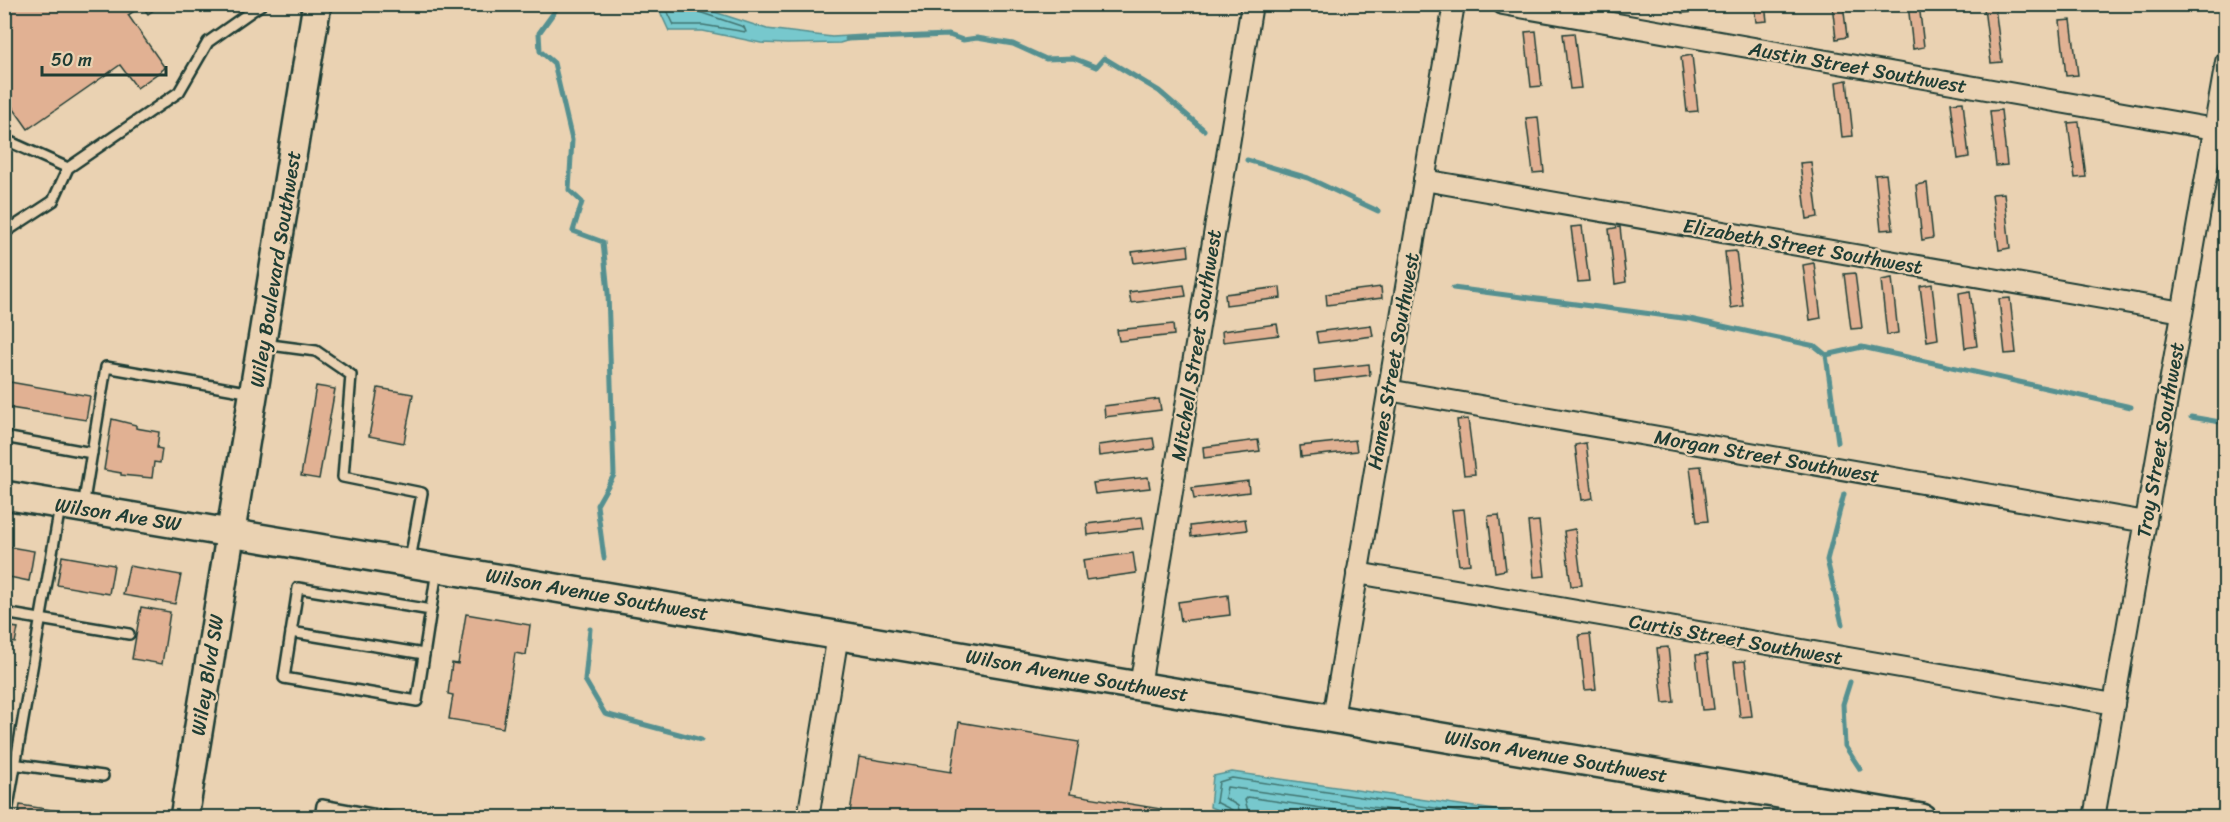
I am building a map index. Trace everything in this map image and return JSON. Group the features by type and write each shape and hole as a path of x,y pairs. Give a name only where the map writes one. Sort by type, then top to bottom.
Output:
{"street":[{"name":"Wiley Boulevard Southwest","path":"231,533 316,4"},
{"name":"Mitchell Street Southwest","path":"1140,686 1252,4"},
{"name":"Hames Street Southwest","path":"1333,718 1454,4"},
{"name":"Austin Street Southwest","path":"1503,4 2214,129"},
{"name":"Troy Street Southwest","path":"2094,818 2226,62"},
{"name":"Elizabeth Street Southwest","path":"1424,180 2182,312"},
{"name":"Morgan Street Southwest","path":"1388,390 2146,522"},
{"name":"Wilson Ave SW","path":"4,495 231,533"},
{"name":"Wilson Avenue Southwest","path":"231,533 1922,818"},
{"name":"Wiley Blvd SW","path":"184,818 231,533"},
{"name":"Curtis Street Southwest","path":"1357,573 2114,704"},
{"path":"808,818 838,635"}],"lane":[{"path":"4,233 53,201 68,168 179,92 208,42 262,4"},
{"path":"8,141 68,168"},
{"path":"262,344 316,351 351,375 343,477 422,493 410,563"},
{"path":"6,818 41,619 72,506 92,453 106,367 254,393"},
{"path":"4,437 92,453"},
{"path":"431,609 298,588 284,678 417,702 438,567"},
{"path":"4,613 129,634"},
{"path":"291,632 424,654"},
{"path":"4,763 103,776"},
{"path":"320,818 322,806 387,817"}],"water":[{"path":"657,5 693,5 767,29 832,37 866,35 840,43 787,44 761,43 703,31 669,31"},
{"path":"1232,772 1544,817 1234,817 1210,807 1213,776"}],"building":[{"path":"4,4 162,4 148,14 142,6 128,15 165,68 137,88 120,65 28,129 4,95"},
{"path":"1681,4 1692,4 1693,12 1682,13"},
{"path":"1754,4 1765,4 1767,21 1756,22"},
{"path":"1832,4 1843,4 1847,37 1836,39"},
{"path":"1908,4 1919,4 1924,47 1913,49"},
{"path":"1995,7 2002,62 1991,63 1984,8"},
{"path":"2071,20 2078,75 2066,76 2060,21"},
{"path":"1536,31 1542,86 1531,87 1525,32"},
{"path":"1574,33 1581,88 1570,89 1563,34"},
{"path":"1692,55 1698,111 1687,112 1681,57"},
{"path":"1847,80 1853,136 1842,137 1836,82"},
{"path":"1963,102 1969,157 1958,159 1951,103"},
{"path":"2001,110 2007,165 1996,166 1990,111"},
{"path":"1538,117 1544,172 1533,173 1526,118"},
{"path":"2079,122 2086,177 2075,178 2068,123"},
{"path":"1811,162 1818,217 1807,219 1800,163"},
{"path":"1886,174 1893,229 1881,230 1875,175"},
{"path":"1927,183 1933,238 1922,240 1916,185"},
{"path":"2004,193 2010,248 1999,250 1992,194"},
{"path":"1582,226 1589,281 1578,282 1571,227"},
{"path":"1620,227 1626,282 1615,284 1609,229"},
{"path":"1188,245 1189,256 1134,263 1132,252"},
{"path":"1736,251 1743,306 1731,308 1725,252"},
{"path":"1814,263 1821,318 1810,320 1803,265"},
{"path":"1855,273 1862,328 1851,329 1844,274"},
{"path":"1892,278 1898,333 1887,335 1881,280"},
{"path":"1932,284 1938,339 1927,341 1920,286"},
{"path":"1184,285 1186,296 1131,303 1129,292"},
{"path":"1280,287 1281,298 1226,305 1225,294"},
{"path":"1381,287 1382,298 1327,305 1326,294"},
{"path":"1970,291 1977,346 1965,348 1959,293"},
{"path":"2010,298 2016,353 2005,354 1999,299"},
{"path":"1173,324 1174,335 1119,341 1117,330"},
{"path":"1277,324 1279,335 1223,342 1222,331"},
{"path":"1371,325 1373,336 1318,343 1316,332"},
{"path":"1369,364 1370,375 1315,382 1314,370"},
{"path":"4,381 90,396 86,420 4,407"},
{"path":"316,386 335,389 319,479 301,476"},
{"path":"378,388 413,394 404,443 369,436"},
{"path":"1159,399 1161,410 1105,417 1104,406"},
{"path":"112,419 136,425 136,428 159,432 157,448 162,449 160,463 154,462 152,478 121,475 121,473 104,470"},
{"path":"1468,419 1475,474 1464,475 1457,420"},
{"path":"1153,438 1155,449 1099,456 1098,445"},
{"path":"1258,440 1260,451 1204,458 1203,447"},
{"path":"1355,440 1357,451 1301,457 1300,446"},
{"path":"1586,443 1593,498 1582,500 1575,445"},
{"path":"1701,466 1708,521 1697,522 1690,467"},
{"path":"1148,477 1150,488 1095,494 1093,483"},
{"path":"1248,481 1249,492 1194,499 1192,488"},
{"path":"1464,509 1470,564 1459,565 1452,510"},
{"path":"1499,515 1506,570 1495,572 1488,516"},
{"path":"1142,517 1144,528 1088,535 1087,524"},
{"path":"1245,519 1247,530 1191,537 1190,526"},
{"path":"1539,521 1545,576 1534,577 1528,522"},
{"path":"1575,529 1582,585 1571,586 1564,531"},
{"path":"4,546 34,551 29,581 4,576"},
{"path":"1133,553 1136,573 1086,580 1083,560"},
{"path":"62,556 114,565 109,594 57,585"},
{"path":"129,566 181,575 175,604 123,595"},
{"path":"1228,595 1230,615 1181,621 1178,602"},
{"path":"141,607 170,612 162,664 132,659"},
{"path":"466,614 530,625 526,655 515,653 503,728 449,719 453,695 448,694 452,663 458,664"},
{"path":"4,626 18,628 15,643 4,641"},
{"path":"1590,634 1596,689 1585,690 1579,635"},
{"path":"1668,647 1674,702 1663,703 1657,648"},
{"path":"1707,654 1714,709 1702,710 1696,655"},
{"path":"1745,661 1752,716 1740,717 1734,662"},
{"path":"959,722 1079,742 1070,794 1161,809 1160,818 849,818 859,757 951,772"},
{"path":"20,805 72,813 71,818 18,818"}],"waterway":[{"path":"560,4 539,33 540,51 554,63 572,140 569,190 582,202 573,231 603,242 608,293 614,475 597,505 604,558"},
{"path":"847,39 949,35 963,40 977,38 1013,44 1046,59 1073,58 1096,67 1104,58 1159,91 1204,130"},
{"path":"1247,160 1308,178 1378,211"},
{"path":"1453,288 1690,319 1815,346 1826,355 1838,442"},
{"path":"1826,355 1862,347 2131,407"},
{"path":"2191,417 2226,423"},
{"path":"1842,624 1827,560 1844,494"},
{"path":"590,629 585,680 605,714 701,740"},
{"path":"1850,682 1843,704 1845,746 1860,769"}]}
